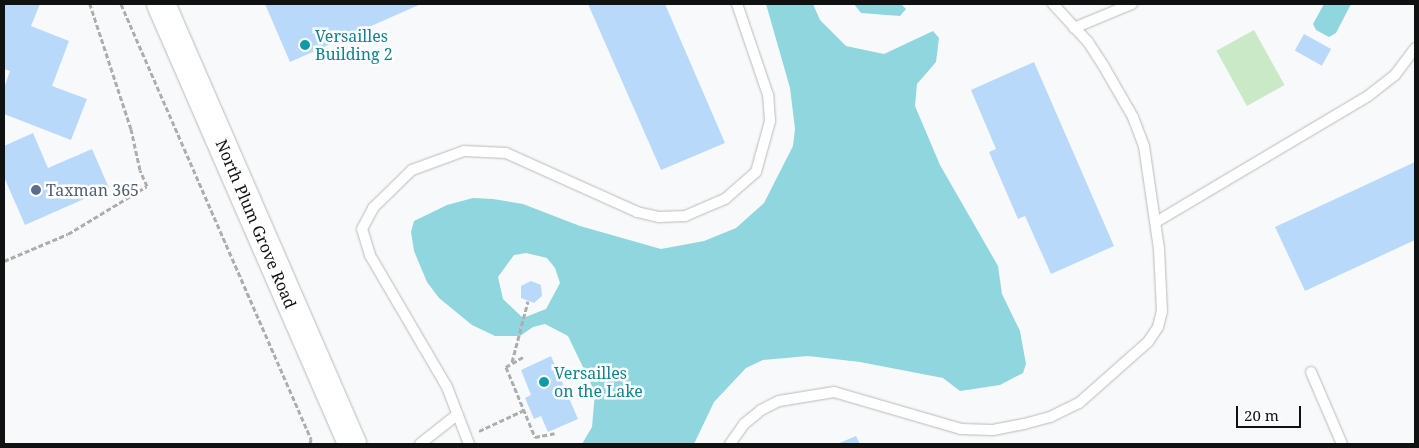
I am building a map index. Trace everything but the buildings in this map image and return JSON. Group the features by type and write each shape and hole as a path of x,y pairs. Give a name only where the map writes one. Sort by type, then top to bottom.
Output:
{"street":[{"name":"North Plum Grove Road","path":"161,4 352,444"}],"lane":[{"path":"468,441 447,387 370,255 362,228 373,208 412,170 464,151 506,154 637,212 659,217 685,216 725,199 756,172 770,121 768,95 737,4"},
{"path":"730,444 744,424 762,410 779,402 834,392 859,397 938,424 994,430 1050,417 1079,403 1124,364 1158,327 1162,311 1156,222 1144,146 1133,117 1098,57 1053,4"},
{"path":"1074,28 1132,4"},
{"path":"1156,222 1368,96 1395,75 1415,48"},
{"path":"1312,372 1342,444"},
{"path":"420,444 458,414"}],"path":[{"path":"4,261 76,230 147,186 140,170 131,129 90,4"},
{"path":"120,4 311,439 310,444"},
{"path":"512,362 516,338 528,301"},
{"path":"523,357 506,367 535,437 555,433"},
{"path":"468,441 524,410"}],"green space":[{"path":"1254,30 1285,85 1247,106 1216,51"}],"water":[{"path":"766,4 813,4 820,20 846,46 884,54 933,31 939,38 936,62 917,84 915,106 940,165 998,266 1002,294 1020,331 1026,364 1023,373 1000,385 960,391 943,378 860,362 808,356 763,360 746,368 714,402 694,444 582,444 592,427 595,392 568,336 545,324 533,327 520,336 495,336 472,325 439,298 427,282 414,251 411,232 414,221 447,205 473,198 493,199 523,204 580,226 661,249 704,241 736,228 764,203 793,146 795,129 790,88","holes":["526,253 547,258 555,268 560,283 546,309 523,318 503,299 498,277 514,255"]},
{"path":"854,4 901,4 906,9 900,16 861,13"},
{"path":"1324,4 1351,4 1336,33 1329,37 1316,30 1313,24"}],"place":[{"name":"Versailles Building 2","path":"305,45"},
{"name":"Taxman 365","path":"36,190"},
{"name":"Versailles on the Lake","path":"544,382"}]}
